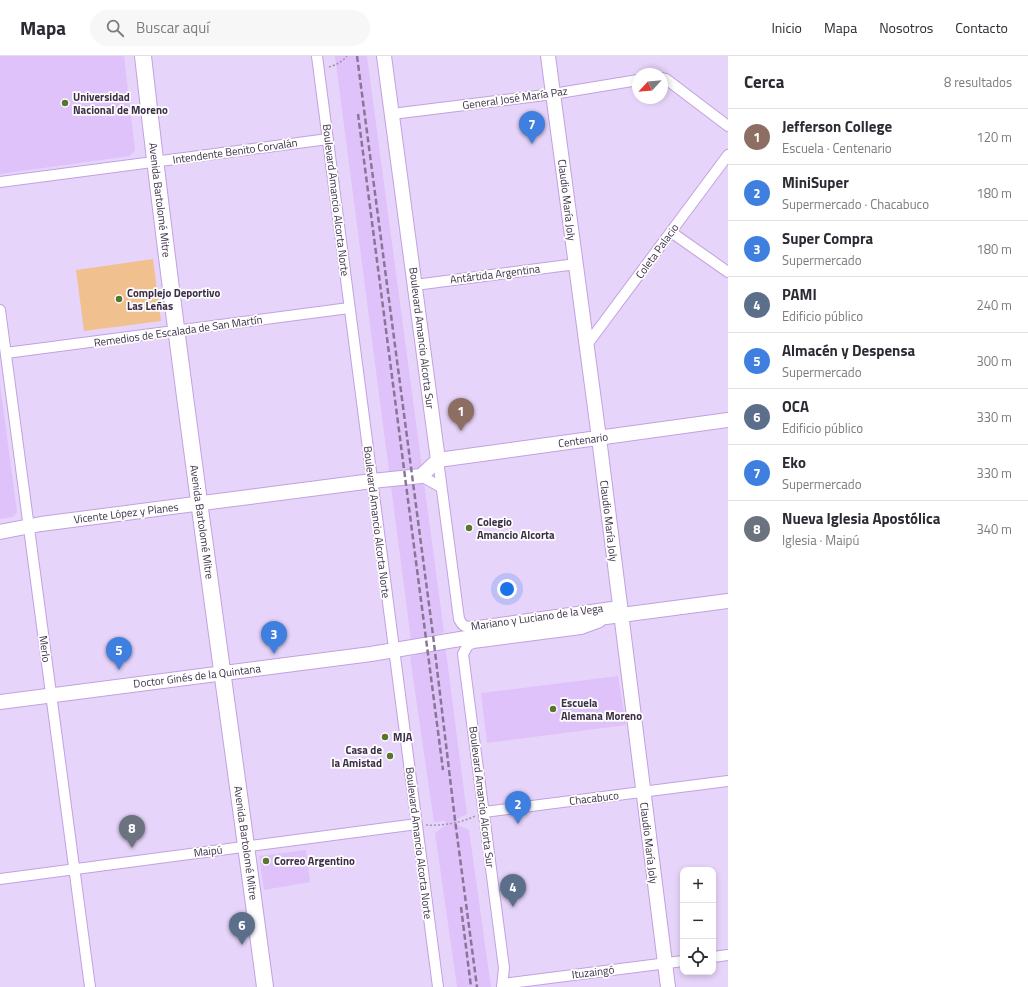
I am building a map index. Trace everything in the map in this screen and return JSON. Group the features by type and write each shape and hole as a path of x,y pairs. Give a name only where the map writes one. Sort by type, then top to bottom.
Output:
{"main road":[{"name":"Avenida Bartolomé Mitre","path":"143,56 177,331 265,987"}],"street":[{"name":"Boulevard Amancio Alcorta Norte","path":"317,56 438,987"},
{"name":"Boulevard Amancio Alcorta Sur","path":"384,56 459,619"},
{"name":"Claudio María Joly","path":"548,56 668,987"},
{"name":"General José María Paz","path":"392,114 553,94 632,81"},
{"path":"668,81 728,126"},
{"name":"Intendente Benito Corvalán","path":"0,182 328,139"},
{"name":"Coleta Palacio","path":"586,346 728,155"},
{"path":"671,232 728,272"},
{"name":"Antártida Argentina","path":"415,285 576,264"},
{"name":"Remedios de Escalada de San Martín","path":"6,354 350,308"},
{"name":"Merlo","path":"0,310 90,987"},
{"name":"Centenario","path":"438,460 728,420"},
{"path":"438,460 421,476 441,487"},
{"name":"Vicente López y Planes","path":"0,532 49,523 421,476"},
{"name":"Mariano y Luciano de la Vega","path":"459,619 466,627 471,627 728,601"},
{"name":"Mariano y Luciano de la Vega","path":"394,650 620,611"},
{"name":"Mariano y Luciano de la Vega","path":"463,654 468,645 473,643 581,629 620,611"},
{"name":"Doctor Ginés de la Quintana","path":"0,702 394,650"},
{"name":"Boulevard Amancio Alcorta Sur","path":"463,654 504,968 502,985"},
{"name":"Chacabuco","path":"484,812 728,781"},
{"name":"Maipú","path":"0,878 417,824"},
{"path":"716,957 728,955"},
{"name":"Ituzaingó","path":"502,985 680,961"}],"path":[{"path":"319,70 336,65 347,56"},
{"path":"417,824 436,826 467,820 484,812"}],"shaded area":[{"name":"Universidad Nacional de Moreno","path":"0,56 124,56 135,150 130,156 0,174"},
{"path":"335,56 367,56 444,632 436,635 437,646 445,644 467,814 457,819 458,825 469,830 491,987 457,987 435,833 446,825 445,821 434,822 410,657 420,653 411,640"},
{"name":"Complejo Deportivo Las Leñas","path":"153,259 161,321 84,331 76,270"},
{"path":"0,384 17,512 13,517 0,519"},
{"name":"Escuela Alemana Moreno","path":"618,676 626,725 487,743 481,693"},
{"path":"306,850 310,882 264,890 259,856"}],"railway":[{"path":"357,56 433,635 477,987"},
{"path":"358,114 443,770"},
{"path":"461,907 471,987"}],"place":[{"name":"Universidad Nacional de Moreno","path":"65,103"},
{"name":"Eko","path":"532,144"},
{"name":"Complejo Deportivo Las Leñas","path":"119,299"},
{"name":"Jefferson College","path":"461,431"},
{"name":"Colegio Amancio Alcorta","path":"469,528"},
{"name":"Super Compra","path":"274,654"},
{"name":"Almacén y Despensa","path":"119,670"},
{"name":"Escuela Alemana Moreno","path":"553,709"},
{"name":"MJA","path":"385,737"},
{"name":"Casa de la Amistad","path":"390,756"},
{"name":"MiniSuper","path":"518,824"},
{"name":"Nueva Iglesia Apostólica","path":"132,848"},
{"name":"Correo Argentino","path":"266,861"},
{"name":"PAMI","path":"513,907"},
{"name":"OCA","path":"242,945"}]}
